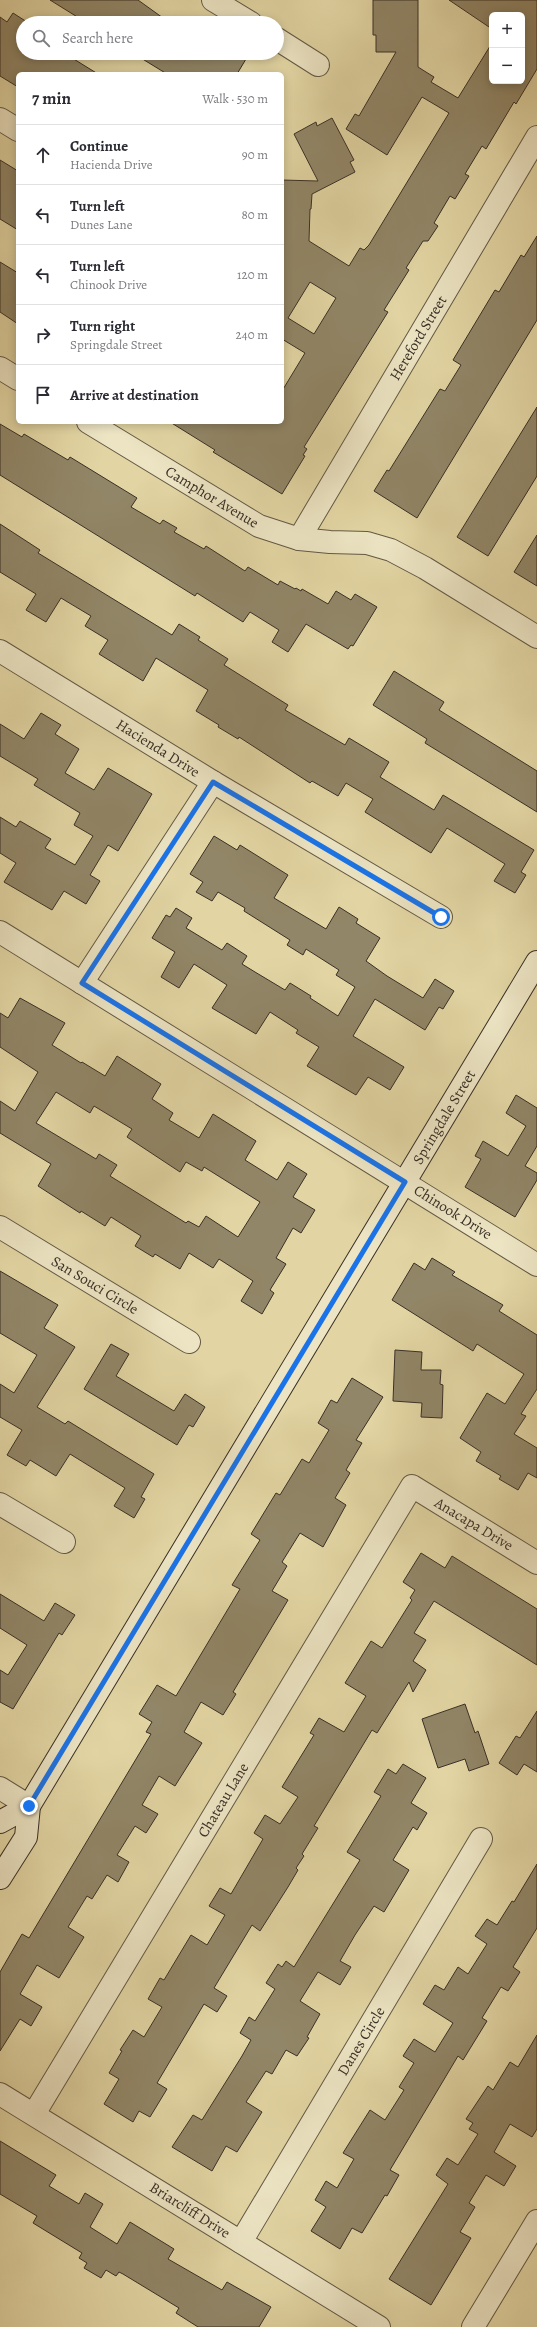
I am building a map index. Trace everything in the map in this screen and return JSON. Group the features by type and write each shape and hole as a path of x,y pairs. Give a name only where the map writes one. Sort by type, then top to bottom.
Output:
{"street":[{"path":"213,0 239,16"},
{"path":"284,43 318,65"},
{"path":"0,119 16,129"},
{"name":"Hereford Street","path":"299,539 537,137"},
{"path":"0,368 16,378"},
{"name":"Camphor Avenue","path":"91,424 258,526 299,539 367,543 391,550 425,568 537,637"},
{"name":"Hacienda Drive","path":"0,651 213,782 441,917"},
{"path":"82,983 213,782"},
{"name":"Chinook Drive","path":"0,932 537,1265"},
{"name":"Springdale Street","path":"0,1878 26,1836 29,1806 537,962"},
{"name":"San Souci Circle","path":"0,1227 190,1342"},
{"name":"Anacapa Drive","path":"412,1486 537,1563"},
{"name":"Chateau Lane","path":"34,2114 412,1486"},
{"path":"0,1504 64,1542"},
{"path":"0,1788 29,1806 0,1822"},
{"name":"Danes Circle","path":"241,2242 482,1839"},
{"name":"Briarcliff Drive","path":"0,2094 379,2327"},
{"path":"473,2327 537,2222"}],"building":[{"path":"50,0 138,0 160,16 76,16"},
{"path":"373,0 418,0 418,67 434,77 431,82 458,98 489,48 489,84 525,84 525,12 489,12 489,27 449,0 537,0 537,69 516,104 514,102 486,149 482,146 465,174 469,176 455,199 450,196 434,223 438,226 428,241 423,241 406,268 409,270 384,310 388,312 304,447 307,449 303,455 305,456 282,494 213,452 215,450 173,424 284,424 284,388 305,353 284,340 284,180 318,181 294,134 316,122 317,126 332,118 354,160 350,162 355,172 312,194 310,209 309,241 349,266 360,248 364,250 369,245 449,113 422,97 387,155 346,129 355,114 359,116 396,52 376,52 376,35 373,35","holes":["310,282 336,298 314,334 288,318"]},
{"path":"13,13 18,16 16,16 16,60 75,60 95,72 16,72 16,86 0,76 0,17 7,22"},
{"path":"144,60 245,60 238,72 164,72"},
{"path":"0,160 16,170 16,229 0,219"},
{"path":"537,236 537,320 417,518 374,491 387,470 389,471 440,389 445,391 461,365 453,360 495,290 499,292 521,255 524,257"},
{"path":"0,262 16,272 16,323 0,312"},
{"path":"537,407 537,476 488,556 457,537"},
{"path":"0,424 22,437 24,434 68,460 70,457 137,498 131,507 160,524 163,520 177,528 174,532 204,549 206,546 245,571 248,567 278,585 280,581 295,589 296,588 301,591 302,589 328,604 336,591 351,600 355,594 377,607 353,646 351,645 348,649 306,624 288,652 272,642 279,630 250,612 243,622 197,593 195,596 0,475"},
{"path":"0,524 40,550 38,553 172,635 179,624 200,637 198,640 228,659 224,665 288,705 285,710 345,745 349,738 389,762 380,777 434,810 443,795 534,850 521,872 526,875 515,893 494,881 505,864 447,828 431,853 365,812 373,799 346,783 338,796 312,781 310,783 239,737 238,739 218,727 219,725 196,711 208,690 156,658 143,681 99,654 108,640 85,626 91,616 61,598 46,622 26,610 36,594 0,572"},
{"path":"537,535 537,586 514,572"},
{"path":"394,671 444,702 439,710 537,771 537,812 425,743 427,739 373,705"},
{"path":"41,713 61,725 55,734 79,749 65,773 94,790 108,768 152,794 118,851 108,845 90,875 100,881 86,904 64,891 52,910 4,882 16,863 0,853 0,817 16,827 20,821 51,839 45,848 75,865 93,836 74,825 80,813 34,785 38,779 0,756 0,724 24,739"},
{"path":"214,836 237,850 240,845 288,875 274,898 326,929 339,907 358,919 356,923 380,938 366,961 387,976 423,998 435,979 454,991 443,1009 439,1007 425,1030 375,999 353,1036 404,1067 390,1090 368,1077 356,1095 307,1066 319,1047 296,1033 298,1030 270,1012 256,1034 212,1008 227,985 194,964 179,988 161,977 175,952 152,938 166,915 170,917 176,908 192,918 186,928 222,950 227,943 247,956 242,964 285,990 290,983 338,1016 355,987 336,975 339,970 306,949 303,955 287,945 290,940 244,911 245,908 218,892 212,901 196,892 203,882 190,874"},
{"path":"20,998 65,1023 52,1045 81,1063 82,1062 105,1076 117,1056 161,1084 152,1099 173,1113 169,1120 199,1138 213,1114 256,1141 245,1160 277,1180 288,1162 307,1174 293,1197 315,1210 301,1233 293,1228 276,1258 286,1264 270,1290 274,1293 262,1314 241,1301 253,1281 219,1259 213,1268 189,1253 180,1269 155,1254 153,1257 135,1246 141,1236 111,1217 105,1226 81,1211 80,1213 38,1186 51,1164 0,1133 0,1101 15,1111 38,1072 0,1047 0,1013 8,1018","holes":["56,1092 90,1113 94,1106 132,1129 127,1137 180,1172 186,1162 202,1171 204,1167 260,1202 238,1237 206,1216 199,1227 188,1221 186,1223 110,1176 117,1165 99,1154 96,1159 36,1123"]},
{"path":"516,1095 537,1108 537,1146 525,1166 537,1173 537,1180 515,1217 465,1187 481,1159 475,1156 483,1141 508,1156 526,1126 506,1113"},
{"path":"432,1258 455,1272 452,1275 503,1305 499,1311 537,1335 537,1389 521,1414 526,1416 514,1434 537,1448 537,1478 528,1473 518,1490 499,1479 501,1476 476,1461 481,1452 460,1438 487,1393 505,1404 524,1374 477,1344 473,1351 392,1300 414,1263 425,1270"},
{"path":"0,1271 58,1305 44,1328 75,1347 37,1407 65,1424 68,1421 154,1474 141,1497 145,1499 134,1518 114,1506 125,1488 70,1454 56,1476 30,1460 26,1466 7,1455 22,1430 0,1417 0,1384 14,1393 37,1355 0,1333"},
{"path":"111,1344 129,1354 116,1376 174,1411 185,1394 205,1407 193,1427 189,1425 177,1445 84,1389"},
{"path":"395,1350 422,1352 421,1370 441,1370 440,1384 443,1385 442,1418 421,1417 422,1403 393,1401"},
{"path":"352,1378 383,1397 356,1440 362,1443 346,1470 350,1473 335,1498 346,1505 323,1547 300,1533 282,1562 287,1566 272,1591 288,1600 233,1692 236,1694 223,1715 201,1702 184,1732 202,1743 175,1786 159,1776 142,1805 158,1814 146,1833 135,1826 117,1855 129,1862 118,1882 107,1875 92,1899 87,1896 68,1927 84,1937 59,1978 37,1965 20,1994 42,2007 31,2026 20,2019 0,2051 0,1972 22,1934 29,1938 151,1734 146,1732 152,1722 139,1714 157,1685 176,1696 240,1589 232,1585 260,1540 251,1534 276,1493 280,1495 302,1459 309,1463 329,1430 318,1423 331,1400 337,1403"},
{"path":"421,1553 445,1568 452,1556 537,1609 537,1665 434,1601 414,1633 426,1640 413,1661 426,1670 413,1692 409,1682 377,1733 372,1730 314,1826 318,1828 302,1854 304,1856 296,1868 298,1870 288,1887 260,1931 252,1925 214,1988 227,1996 217,2012 204,2004 157,2083 167,2089 150,2117 139,2111 133,2122 104,2104 119,2079 109,2073 122,2051 120,2050 133,2030 144,2037 162,2007 148,1999 160,1978 164,1980 191,1935 207,1945 225,1915 209,1906 220,1888 231,1894 263,1839 254,1833 265,1815 280,1824 298,1797 282,1787 314,1735 310,1733 319,1718 344,1732 366,1696 345,1683 371,1641 382,1648 412,1600 410,1598 415,1590 403,1582"},
{"path":"0,1594 44,1621 55,1603 75,1615 62,1635 59,1633 13,1709 0,1702 0,1670 8,1675 27,1645 0,1628"},
{"path":"465,1704 475,1733 478,1731 489,1764 469,1771 465,1759 438,1768 422,1719"},
{"path":"537,1711 537,1772 524,1764 517,1775 499,1763 516,1736 520,1738"},
{"path":"403,1764 426,1778 411,1803 427,1813 417,1830 413,1827 393,1860 409,1870 384,1912 374,1906 355,1935 340,1961 351,1967 340,1985 318,1972 300,2001 320,2014 307,2037 309,2038 297,2056 286,2050 272,2074 266,2071 246,2102 262,2112 237,2152 226,2146 212,2171 172,2147 193,2115 202,2120 242,2056 251,2040 240,2033 249,2017 255,2021 275,1989 266,1983 278,1964 282,1967 286,1961 294,1967 360,1860 347,1852 381,1796 374,1792 388,1769 396,1774"},
{"path":"537,1864 537,1928 513,1967 520,1972 508,1991 501,1987 482,2018 487,2021 463,2060 458,2056 390,2170 399,2175 387,2196 385,2195 362,2233 352,2228 340,2249 311,2231 326,2207 315,2200 326,2181 337,2188 354,2159 343,2153 370,2110 385,2120 404,2090 399,2087 414,2063 403,2056 414,2039 435,2052 453,2023 423,2004 435,1985 444,1990 458,1967 468,1974 487,1944 475,1936 487,1919 497,1925 512,1901 514,1902"},
{"path":"537,2035 537,2129 532,2137 510,2124 494,2152 516,2166 504,2186 486,2175 469,2203 475,2207 460,2232 471,2238 431,2305 389,2279 448,2184 436,2175 447,2158 458,2165 478,2134 469,2129 473,2123 466,2119 488,2086 493,2090 510,2062 518,2067"},
{"path":"0,2141 56,2175 49,2186 79,2204 85,2193 103,2204 90,2227 117,2244 130,2222 174,2249 168,2259 222,2290 227,2282 271,2307 259,2327 198,2327 176,2313 179,2308 123,2274 119,2272 116,2276 106,2270 101,2278 84,2268 87,2263 79,2258 82,2253 33,2223 37,2216 0,2194"}],"route":[{"path":"29,1806 405,1182 82,983 213,782 441,917"}]}
